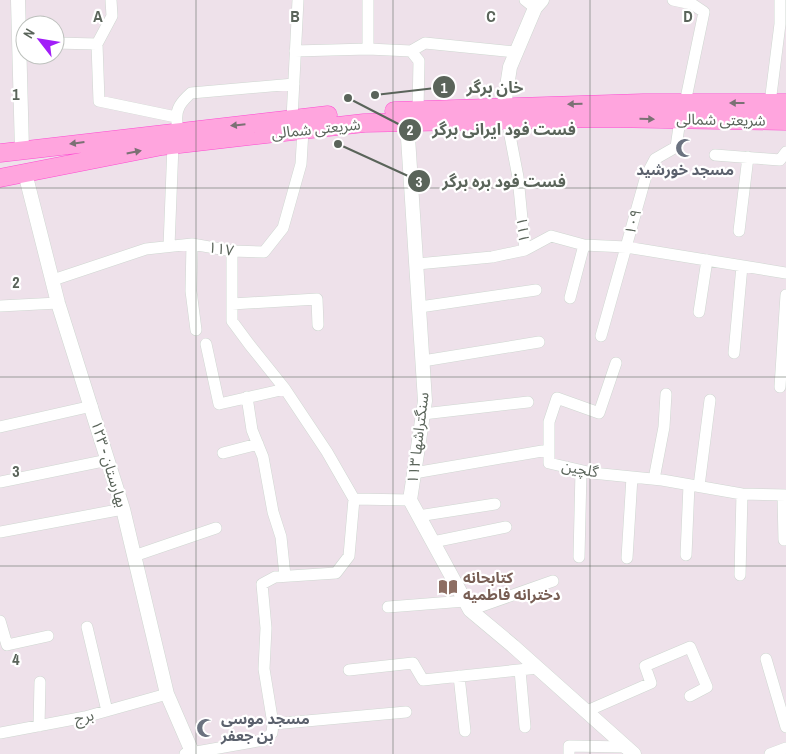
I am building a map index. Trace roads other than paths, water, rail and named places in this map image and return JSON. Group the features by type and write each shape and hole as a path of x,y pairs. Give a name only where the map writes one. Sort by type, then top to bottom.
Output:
{"main road":[{"name":"شریعتی شمالی","path":"0,152 176,131 364,123 413,116 682,111 778,103"},
{"name":"شریعتی شمالی","path":"682,111 786,121"},
{"name":"شریعتی شمالی","path":"0,178 25,173 176,131"}],"street":[{"path":"18,0 19,15"},
{"path":"111,0 112,16 97,44 100,101 176,131"},
{"path":"298,0 294,84 298,125"},
{"path":"368,0 368,49"},
{"path":"673,0 692,4 704,12 682,111"},
{"path":"778,103 782,38 780,0"},
{"path":"505,113 510,67 534,3"},
{"path":"65,43 97,44"},
{"path":"295,51 411,50 425,43 516,52"},
{"path":"411,50 419,60 413,116"},
{"path":"22,65 22,150"},
{"path":"169,246 176,131 180,104 191,94 294,84"},
{"name":"۱۰۹","path":"601,336 646,176 655,159 676,147 682,111"},
{"name":"۱۱۱","path":"505,113 518,177 526,250"},
{"name":"سنگتراشها ۱۱۳","path":"413,116 417,264 425,401 410,500 467,605 631,751"},
{"name":"۱۱۷","path":"52,280 146,249 192,244 232,252 264,252 283,228 302,164 298,125"},
{"path":"715,155 780,160 786,152"},
{"path":"739,231 748,157"},
{"name":"بهارستان - ۱۲۳","path":"25,173 58,302 123,509 167,694 190,753"},
{"path":"417,264 492,257 526,250 551,236 584,245 626,247 786,273"},
{"path":"192,244 191,291 196,330"},
{"path":"570,298 584,245"},
{"path":"190,753 264,740 272,733 273,724 264,669 266,628 262,584 275,577 336,573 349,556 354,499 327,452 285,389 232,320 232,252"},
{"path":"699,312 707,260"},
{"path":"734,353 742,266"},
{"path":"420,307 536,290"},
{"path":"780,386 785,344 786,295"},
{"path":"232,304 317,299 318,325"},
{"path":"0,306 58,302"},
{"path":"423,361 538,342"},
{"path":"206,344 219,404 285,389"},
{"name":"گلچین","path":"616,363 599,412 557,398 549,422 548,463 582,471 654,479 742,494 784,495"},
{"path":"654,479 664,427 666,394"},
{"path":"247,397 252,430 263,457 273,512 281,537 285,576"},
{"path":"686,555 694,486 710,400"},
{"path":"423,414 528,402"},
{"path":"0,427 92,406"},
{"path":"223,453 258,444"},
{"path":"414,473 548,450"},
{"path":"0,482 108,460"},
{"path":"579,557 582,471"},
{"path":"626,558 632,477"},
{"path":"740,575 742,494"},
{"path":"784,495 784,540"},
{"path":"354,499 410,500"},
{"path":"418,516 495,504"},
{"path":"0,532 123,509"},
{"path":"433,542 506,527"},
{"path":"134,556 216,528"},
{"path":"388,607 467,605 552,580"},
{"path":"0,621 7,645 48,636"},
{"path":"87,627 107,711"},
{"path":"587,711 651,683 645,666 690,647 707,687 690,696"},
{"path":"766,659 786,726"},
{"path":"349,670 413,663 423,680 538,668"},
{"path":"520,670 525,727"},
{"path":"459,676 465,731"},
{"path":"39,726 40,682"},
{"name":"برج","path":"0,732 84,717 167,694"},
{"path":"273,724 406,712"},
{"path":"569,754 569,746 631,751"},
{"path":"770,754 786,748"}],"place":[{"name":"خان برگر","path":"375,95"},
{"name":"فست فود ایرانی برگر","path":"348,98"},
{"name":"فست فود بره برگر","path":"338,144"},
{"name":"مسجد خورشید","path":"685,148"},
{"name":"کتابحانه دخترانه فاطمیه","path":"448,587"},
{"name":"مسجد موسی بن جعفر","path":"206,728"}]}
